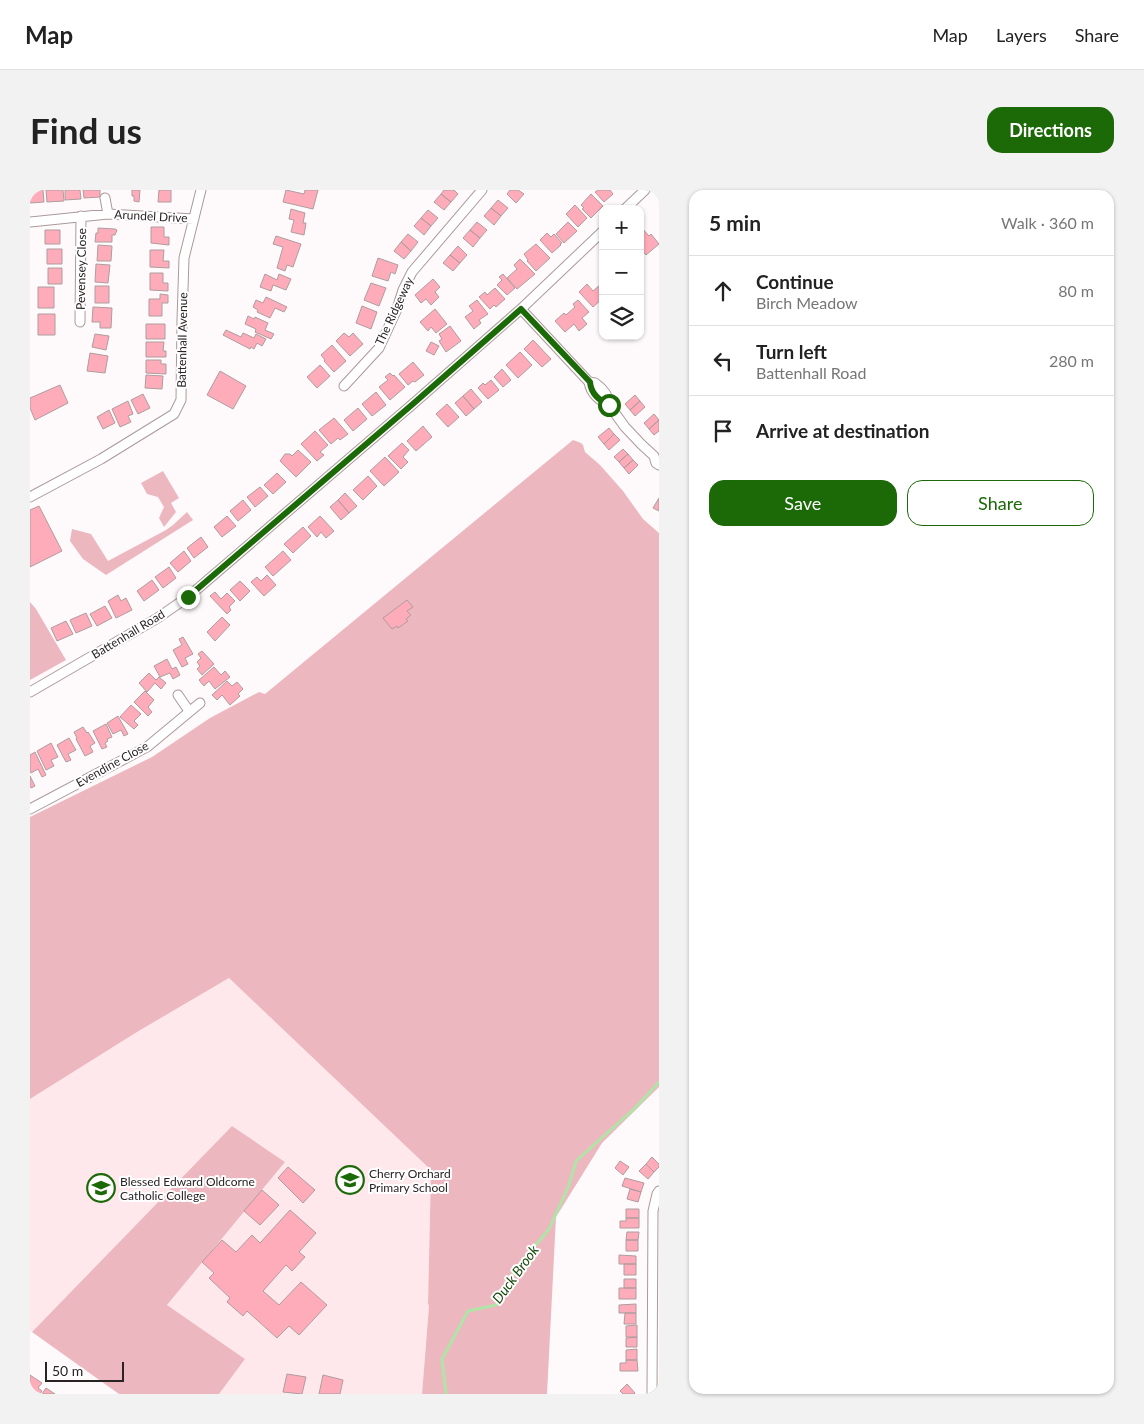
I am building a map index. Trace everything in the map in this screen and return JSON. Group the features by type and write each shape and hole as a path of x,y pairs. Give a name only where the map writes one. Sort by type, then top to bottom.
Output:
{"street":[{"name":"Battenhall Avenue","path":"30,497 101,459 174,414 182,400 184,258 201,190"},
{"name":"The Ridgeway","path":"344,386 379,348 412,272 482,190"},
{"path":"629,205 641,191"},
{"name":"Arundel Drive","path":"106,198 108,214"},
{"name":"Arundel Drive","path":"30,222 108,214 194,219"},
{"name":"Pevensey Close","path":"80,322 81,216"},
{"name":"Battenhall Road","path":"30,692 156,619 188,597 521,309 599,234"},
{"path":"521,309 590,382 595,383 601,388 606,394 609,405 625,427 656,456 656,463 659,465"},
{"path":"178,695 189,711"},
{"name":"Evendine Close","path":"30,809 147,747 200,703"},
{"path":"652,1394 653,1211 659,1191"}],"shaded area":[{"path":"573,440 583,445 585,452 600,465 623,491 643,519 659,533 659,1087 602,1143 556,1217 547,1394 422,1394 429,1306 431,1170 229,978 137,1032 30,1099 30,817 152,757 210,718 259,692 265,694"},
{"path":"163,471 179,498 171,503 176,512 164,527 159,518 164,507 158,497 147,494 141,483"},
{"path":"187,512 193,520 106,575 83,559 70,541 72,529 91,534 108,561 166,530"},
{"path":"30,602 66,660 30,680"},
{"name":"Cherry Orchard Primary School","path":"229,978 431,1170 429,1306 422,1394 219,1394 245,1359 167,1305 285,1162 232,1126 32,1332 30,1330 30,1099 137,1032"},
{"path":"232,1126 285,1162 167,1305 245,1359 219,1394 119,1394 32,1332"}],"building":[{"path":"30,190 43,190 44,202 30,203"},
{"path":"46,190 63,190 64,201 47,202"},
{"path":"65,190 80,190 81,199 65,200"},
{"path":"83,190 100,190 100,197 84,198"},
{"path":"132,190 140,190 139,202 134,201"},
{"path":"159,190 171,190 171,202 158,202"},
{"path":"286,190 304,194 305,190 318,190 313,209 283,202"},
{"path":"444,190 454,190 458,194 451,202 441,194"},
{"path":"510,190 518,190 524,194 516,203 507,194"},
{"path":"598,190 610,190 613,194 604,202 595,192"},
{"path":"441,194 451,202 444,210 434,202"},
{"path":"591,194 602,205 599,205 599,210 591,218 582,209 584,208 581,205"},
{"path":"498,200 508,208 501,216 491,208"},
{"path":"575,205 587,218 578,227 566,214"},
{"path":"491,208 501,216 494,225 484,216"},
{"path":"291,209 305,213 303,223 306,223 304,235 291,232 294,220 289,219"},
{"path":"428,210 438,218 431,226 421,218"},
{"path":"421,218 431,226 424,235 414,226"},
{"path":"477,222 487,230 480,238 470,230"},
{"path":"568,222 577,231 564,243 556,234"},
{"path":"151,227 164,227 164,237 169,237 169,245 151,243"},
{"path":"98,228 117,230 115,235 112,235 112,242 95,242"},
{"path":"45,230 60,230 60,244 45,244"},
{"path":"470,230 480,238 473,247 463,238"},
{"path":"644,230 649,236 651,234 659,244 646,255 644,253"},
{"path":"547,233 551,237 554,234 562,243 552,253 540,240"},
{"path":"408,234 418,242 411,251 401,242"},
{"path":"276,236 301,244 293,267 287,265 285,271 277,268 283,247 273,244"},
{"path":"401,242 411,251 404,259 394,251"},
{"path":"536,244 550,258 536,271 527,261 524,254"},
{"path":"98,245 112,246 111,261 97,261"},
{"path":"458,246 467,255 460,263 450,255"},
{"path":"47,249 62,249 62,264 47,264"},
{"path":"150,250 164,250 163,261 169,261 169,268 150,267"},
{"path":"450,255 460,263 453,271 443,263"},
{"path":"378,258 398,265 395,274 391,272 388,281 372,276"},
{"path":"520,259 535,274 517,289 507,278 517,269 514,265"},
{"path":"96,264 110,265 108,283 95,282"},
{"path":"48,268 62,268 62,284 48,284"},
{"path":"150,273 163,273 163,283 168,283 168,291 150,290"},
{"path":"265,274 277,280 279,274 291,279 286,290 273,285 271,291 260,287"},
{"path":"503,274 515,288 507,295 497,285 502,280 499,277"},
{"path":"433,279 440,287 435,292 439,297 431,305 426,299 421,303 415,295"},
{"path":"371,283 386,288 379,306 364,300"},
{"path":"587,284 593,291 599,286 599,302 593,307 579,292"},
{"path":"95,286 109,286 109,303 95,303"},
{"path":"38,287 54,287 54,308 38,308"},
{"path":"495,288 505,299 496,307 494,305 490,309 479,297 485,292 487,295"},
{"path":"160,294 168,295 168,303 162,303 162,316 149,316 149,299 160,299"},
{"path":"266,297 287,307 284,312 275,308 270,318 257,312 258,310 253,307 256,300 263,303"},
{"path":"477,300 488,314 479,320 481,323 474,329 465,317 473,311 469,306"},
{"path":"578,300 589,312 582,318 587,324 579,331 574,324 565,332 555,321 575,307 573,304"},
{"path":"362,306 377,312 371,329 356,323"},
{"path":"93,307 112,308 111,328 100,328 100,322 92,322"},
{"path":"435,309 447,324 436,333 431,327 428,331 420,322"},
{"path":"38,314 55,314 55,335 38,335"},
{"path":"248,316 268,323 265,330 274,334 271,339 255,332 256,329 245,324"},
{"path":"146,324 165,324 165,339 146,339"},
{"path":"450,326 461,341 446,352 439,341 442,339 439,334"},
{"path":"226,330 241,337 243,333 254,338 256,334 266,339 262,346 257,343 254,349 251,347 250,349 223,335"},
{"path":"344,333 349,337 353,333 363,344 350,356 336,341"},
{"path":"95,334 109,336 106,350 92,347"},
{"path":"533,340 551,359 542,367 524,349"},
{"path":"146,342 164,342 163,351 166,351 166,357 146,357"},
{"path":"431,342 439,346 434,355 426,351"},
{"path":"332,345 346,361 334,372 321,355"},
{"path":"520,352 532,365 518,378 506,365"},
{"path":"90,353 108,356 105,373 87,371"},
{"path":"146,360 161,360 161,364 166,364 166,374 146,373"},
{"path":"413,362 424,375 408,385 399,374"},
{"path":"320,365 330,376 317,388 307,377"},
{"path":"502,369 511,380 503,387 494,377"},
{"path":"220,371 246,386 233,409 207,395"},
{"path":"390,373 405,387 390,400 379,387 388,380 385,377"},
{"path":"146,375 163,376 162,389 145,388"},
{"path":"491,380 499,390 488,399 478,388 483,383 485,385"},
{"path":"60,385 68,403 35,420 30,408 30,398"},
{"path":"471,389 482,402 474,409 463,396"},
{"path":"376,392 386,405 372,416 362,404"},
{"path":"143,394 150,408 138,414 131,400"},
{"path":"635,395 640,401 630,410 625,404"},
{"path":"463,396 474,409 466,416 455,403"},
{"path":"128,401 133,414 128,416 131,422 120,427 112,409"},
{"path":"640,401 645,407 635,416 630,410"},
{"path":"447,404 459,417 448,427 436,414"},
{"path":"358,408 367,419 353,431 344,420"},
{"path":"109,410 115,423 103,429 97,417"},
{"path":"654,414 659,420 649,429 644,423"},
{"path":"334,418 348,434 340,440 338,438 331,444 319,430"},
{"path":"659,420 659,431 654,435 649,429"},
{"path":"423,426 432,437 416,451 407,441"},
{"path":"609,428 614,434 604,444 598,437"},
{"path":"315,431 328,445 320,452 324,455 317,461 301,444"},
{"path":"614,434 620,440 609,450 604,444"},
{"path":"402,443 409,450 403,457 408,462 401,469 388,456"},
{"path":"623,449 628,454 619,462 614,457"},
{"path":"298,450 311,462 296,477 280,461 285,454 292,456"},
{"path":"628,454 633,460 624,468 619,462"},
{"path":"385,457 399,472 384,486 370,471"},
{"path":"633,460 638,465 629,474 624,468"},
{"path":"277,473 286,482 273,494 264,485"},
{"path":"368,476 377,486 363,500 353,490"},
{"path":"260,487 268,496 255,507 247,497"},
{"path":"345,493 357,506 349,513 338,500"},
{"path":"659,498 659,511 653,508"},
{"path":"243,500 251,510 238,521 230,511"},
{"path":"338,500 349,513 341,520 330,507"},
{"path":"39,506 62,551 30,567 30,510"},
{"path":"227,516 236,526 222,537 214,527"},
{"path":"320,516 334,531 326,538 321,532 317,537 308,527"},
{"path":"303,527 311,536 293,553 284,544"},
{"path":"201,537 208,547 194,558 187,548"},
{"path":"184,551 191,561 178,572 170,563"},
{"path":"283,551 291,560 273,576 265,567"},
{"path":"169,567 176,578 163,588 155,577"},
{"path":"267,575 276,585 264,596 251,582 257,577 261,581"},
{"path":"152,580 159,590 144,601 137,591"},
{"path":"240,581 250,591 240,601 230,590"},
{"path":"215,592 221,599 227,593 235,601 229,607 231,610 227,614 210,596"},
{"path":"118,595 121,601 126,598 132,610 116,618 108,601"},
{"path":"407,600 413,607 407,611 411,615 406,619 408,621 398,628 397,626 392,629 383,618"},
{"path":"105,606 112,618 97,626 90,614"},
{"path":"86,613 92,626 76,633 70,620"},
{"path":"222,617 230,625 215,641 207,632"},
{"path":"66,621 73,634 57,641 51,628"},
{"path":"183,637 193,654 185,658 188,664 182,667 173,650 182,645 179,639"},
{"path":"202,651 214,664 202,675 197,669 200,666 197,662 201,658 198,654"},
{"path":"167,659 172,669 176,667 180,675 173,679 170,673 160,677 154,666"},
{"path":"214,667 221,675 225,671 230,677 215,689 209,681 204,686 199,680"},
{"path":"149,673 156,680 159,677 166,683 161,689 155,683 147,692 139,683"},
{"path":"227,681 232,686 237,682 243,689 238,694 240,696 230,705 222,695 217,700 212,695"},
{"path":"145,691 154,700 148,707 152,712 148,716 134,702"},
{"path":"131,705 141,714 134,721 138,725 134,729 120,717"},
{"path":"118,716 128,734 124,736 121,730 113,734 107,723"},
{"path":"106,724 112,737 107,739 108,741 105,743 107,747 102,749 93,731"},
{"path":"83,727 95,743 90,746 93,752 85,756 74,732"},
{"path":"69,738 76,750 68,754 71,760 66,762 57,745"},
{"path":"51,743 58,757 51,760 54,766 46,770 37,751"},
{"path":"35,752 46,775 42,777 38,769 31,773 30,771 30,755"},
{"path":"30,776 35,786 31,788 30,786"},
{"path":"652,1157 659,1164 659,1167 654,1172 646,1164"},
{"path":"620,1161 629,1167 623,1175 615,1168"},
{"path":"646,1164 654,1172 648,1179 639,1171"},
{"path":"288,1167 315,1190 303,1203 278,1178"},
{"path":"625,1178 644,1183 641,1192 622,1186"},
{"path":"630,1189 641,1192 638,1202 627,1199"},
{"path":"262,1190 279,1205 260,1225 244,1211"},
{"path":"626,1209 639,1209 639,1218 626,1218"},
{"path":"290,1210 316,1233 299,1252 305,1257 292,1271 286,1265 263,1291 279,1305 301,1282 327,1305 299,1335 289,1326 277,1338 247,1311 243,1316 227,1302 230,1298 209,1278 214,1273 202,1262 222,1240 236,1252 252,1235 260,1243"},
{"path":"626,1218 639,1218 639,1228 620,1228 620,1221 626,1221"},
{"path":"627,1232 639,1232 638,1240 626,1240"},
{"path":"626,1240 638,1240 638,1251 626,1251"},
{"path":"619,1255 636,1256 636,1264 619,1264"},
{"path":"624,1264 636,1264 636,1275 624,1275"},
{"path":"624,1279 636,1279 636,1288 624,1288"},
{"path":"619,1288 636,1288 636,1299 619,1299"},
{"path":"636,1304 636,1313 619,1313 619,1305"},
{"path":"625,1313 636,1313 636,1324 624,1324"},
{"path":"637,1325 637,1337 626,1337 626,1326"},
{"path":"637,1337 637,1347 626,1347 626,1338"},
{"path":"637,1349 637,1360 626,1360 626,1350"},
{"path":"626,1360 637,1360 638,1371 620,1371 620,1363 626,1363"},
{"path":"287,1374 306,1377 302,1394 283,1392"},
{"path":"30,1375 42,1383 38,1388 42,1391 40,1394 30,1394"},
{"path":"323,1375 343,1380 340,1394 319,1394"},
{"path":"627,1384 634,1394 623,1394 620,1391"},
{"path":"46,1388 55,1394 42,1394"}],"waterway":[{"name":"Duck Brook","path":"446,1394 442,1359 468,1311 496,1305 513,1273 549,1229 569,1185 576,1161 635,1108 659,1082"}],"place":[{"name":"Cherry Orchard Primary School","path":"350,1180"},
{"name":"Blessed Edward Oldcorne Catholic College","path":"101,1188"}],"route":[{"path":"188,597 521,309 590,382 593,393 609,405"}]}
